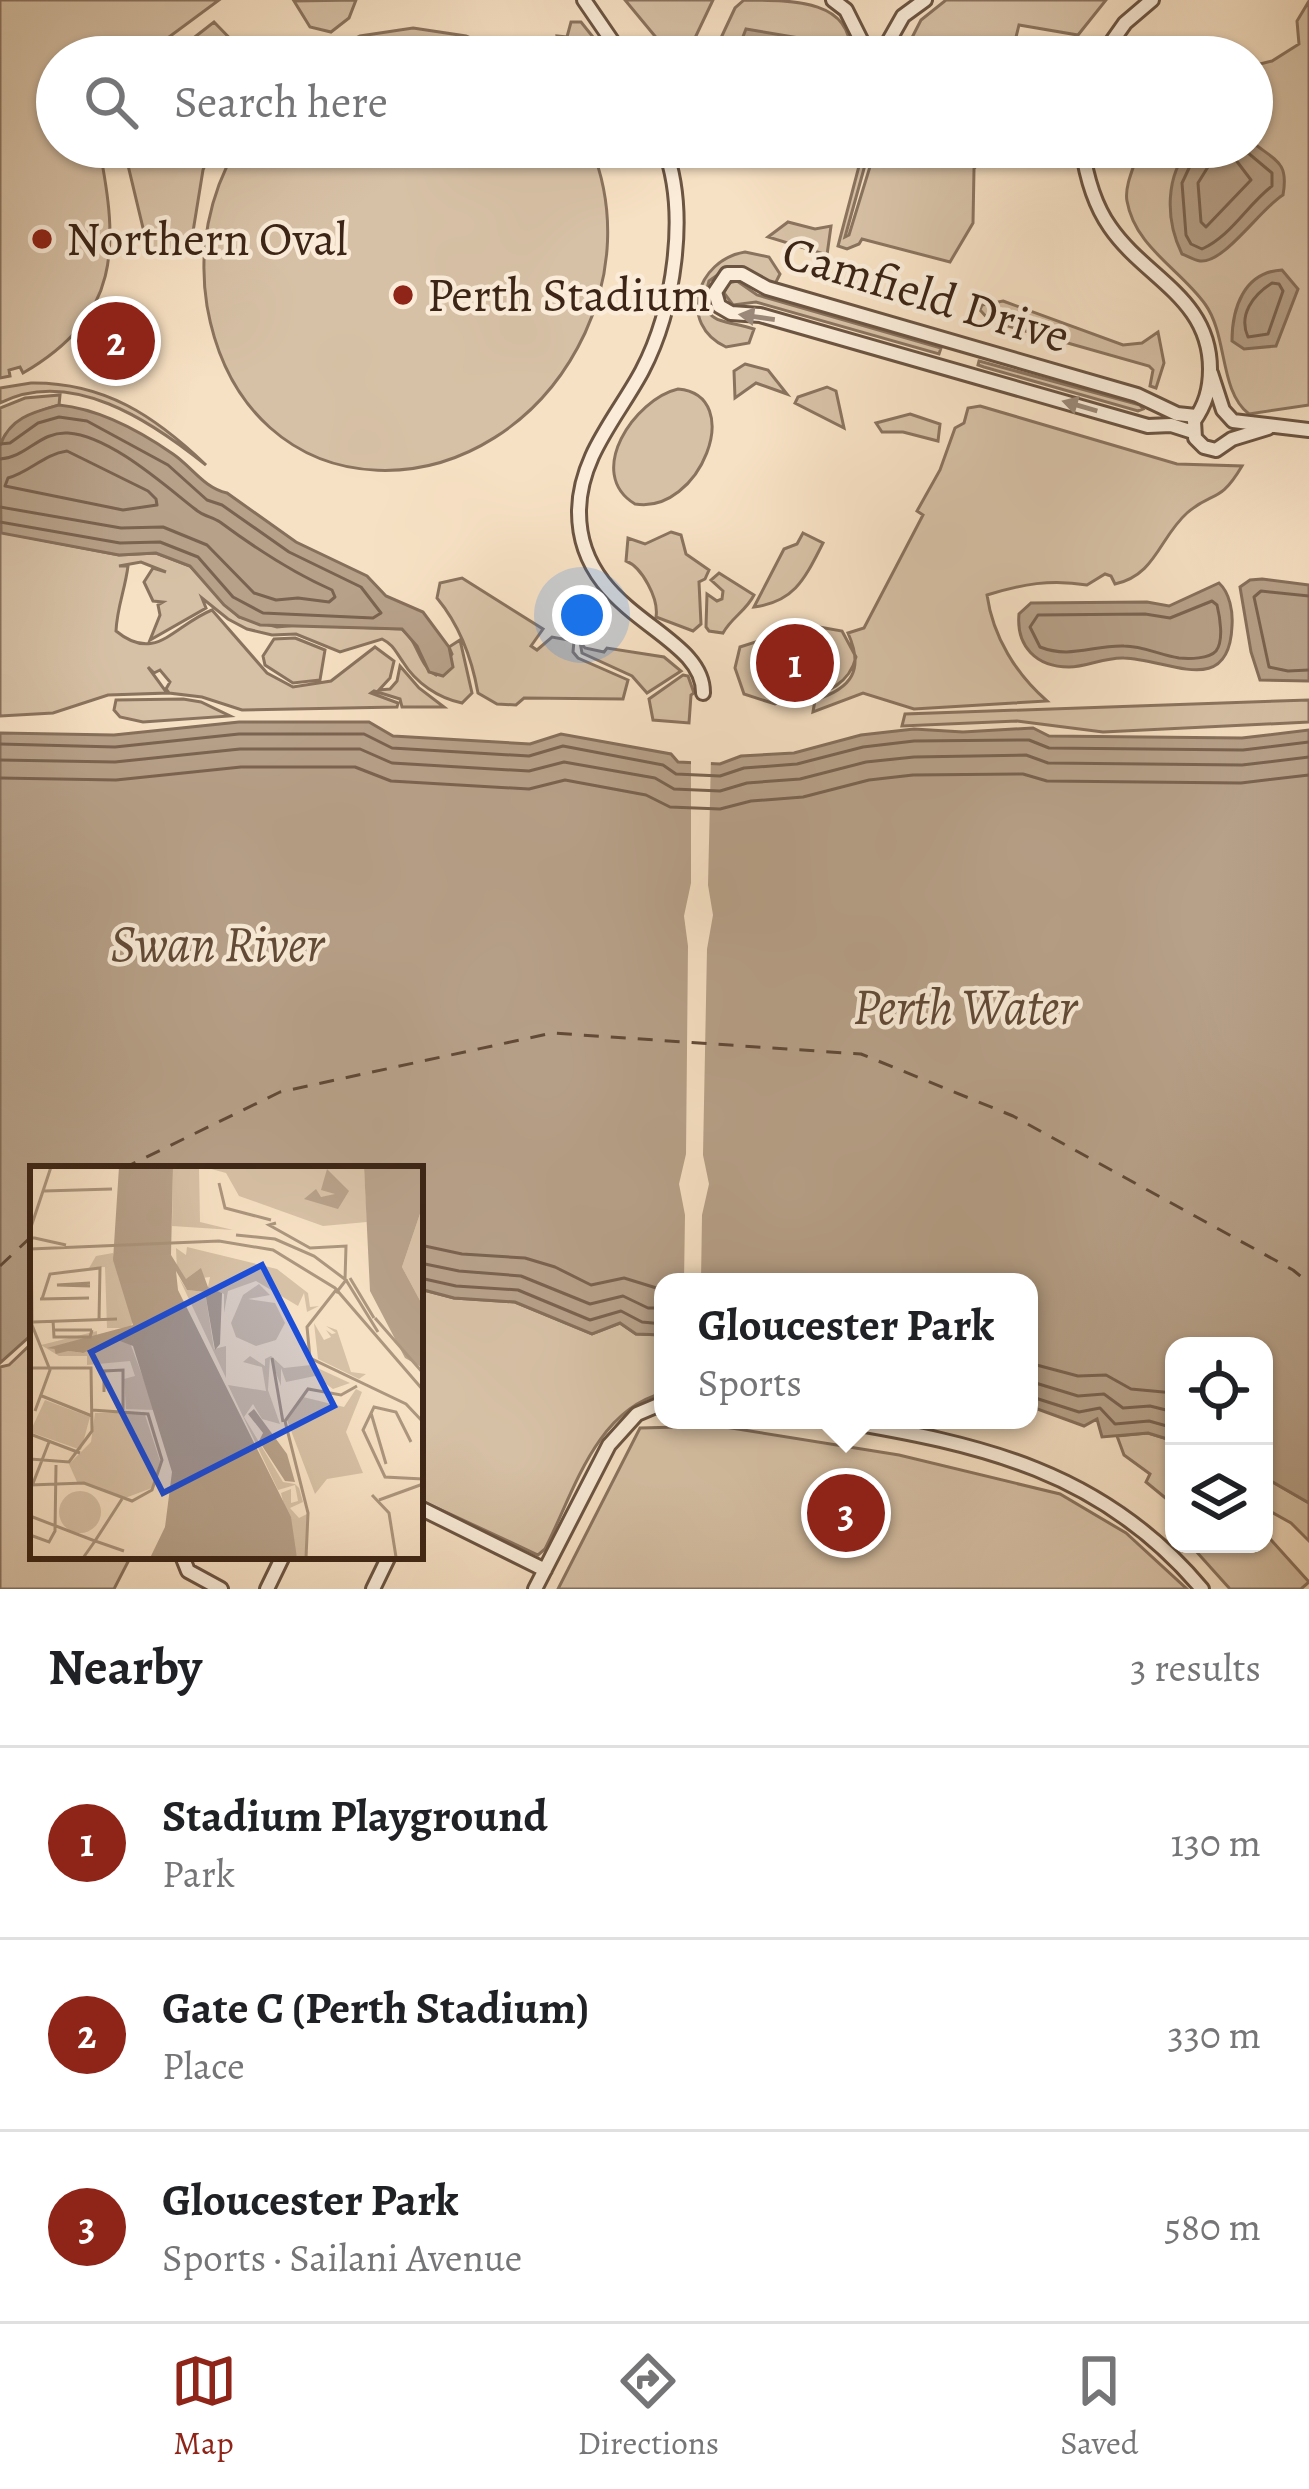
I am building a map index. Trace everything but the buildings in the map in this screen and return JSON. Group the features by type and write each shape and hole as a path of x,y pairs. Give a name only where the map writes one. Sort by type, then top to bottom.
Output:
{"street":[{"path":"584,0 609,36"},
{"path":"833,0 846,10 859,36"},
{"path":"890,36 895,25 926,0"},
{"path":"1115,36 1152,0"},
{"path":"672,168 679,225 666,300 642,371 597,445 579,509 581,542 594,571 615,599 694,662 703,693"},
{"path":"1086,168 1110,228 1193,310 1207,340 1210,371 1232,439"},
{"name":"Camfield Drive","path":"1193,432 1172,425 1148,426 760,315 731,314 719,306 715,292 728,274 742,274 767,288 1137,394 1177,414 1200,413"},
{"path":"1210,371 1193,432 1198,443 1222,448 1232,439 1268,428"},
{"path":"1200,413 1228,415 1268,428 1309,430"},
{"path":"535,1589 608,1445 623,1425 654,1407"},
{"path":"881,1429 976,1448 1063,1478 1130,1519 1178,1560 1202,1589"},
{"path":"423,1509 545,1570"},
{"path":"184,1559 192,1574 221,1589"},
{"path":"267,1589 282,1559"},
{"path":"373,1589 388,1559"}],"shaded area":[{"path":"0,0 219,0 170,36 36,36 36,168 102,168 110,247 95,303 79,328 23,373 20,367 0,378"},
{"path":"356,0 349,18 331,32 310,27 294,1"},
{"path":"625,0 713,0 696,36 655,36"},
{"path":"744,0 818,7 843,24 848,36 722,36"},
{"path":"946,0 1106,0 1078,35 1019,25 1016,36 913,36 921,20"},
{"path":"1309,1 1309,405 1249,414 1233,392 1205,304 1139,232 1127,188 1133,168 1273,168 1273,60 1299,44 1297,21"},
{"path":"214,22 228,36 196,36"},
{"path":"571,22 581,22 592,36 567,36"},
{"path":"413,28 466,36 360,36"},
{"path":"129,168 204,168 191,244 170,254 149,253"},
{"name":"Perth Stadium","path":"227,168 598,168 608,241 594,311 545,394 495,438 437,463 378,470 320,459 270,428 231,377 207,306 205,285 208,224"},
{"path":"858,168 864,168 845,237 870,168 975,168 973,223 950,262 862,239 847,249 838,246"},
{"path":"788,222 815,229 831,226 827,255 768,237"},
{"path":"745,252 769,257 780,274 775,284 729,267 709,281 706,306 710,313 754,329 749,343 726,347 701,324 699,294 714,267"},
{"path":"737,281 757,295 941,348 939,354 756,302 733,305 724,293 728,283"},
{"path":"1003,301 1123,345 1142,343 1158,332 1164,363 1156,388 1150,386 1153,370 1149,366 990,321 980,310 982,305"},
{"path":"979,361 1140,405 1143,409 984,367"},
{"path":"745,364 768,370 787,394 756,383 735,398 734,371"},
{"path":"31,383 82,388 127,405 206,465 135,417 82,395 54,391 0,403 0,388"},
{"path":"827,387 836,391 844,428 795,403 798,397"},
{"path":"678,389 699,396 710,411 707,453 679,492 658,502 635,504 620,491 614,474 621,439 646,407"},
{"path":"60,395 59,405 16,424 0,446 0,408 25,398"},
{"path":"980,406 1177,464 1242,466 1221,492 1187,513 1148,564 1129,579 1115,584 1105,574 1087,585 1037,584 987,595 1008,654 1047,701 914,709 863,693 813,712 815,700 838,690 852,676 855,657 848,633 864,628 923,515 917,511 940,470 955,428 964,423 968,408"},
{"path":"910,414 940,424 938,441 882,432 876,423"},
{"path":"0,532 119,555 156,553 190,566 239,617 277,627 402,629 436,675 452,654 449,647 460,640 472,693 462,703 436,693 414,677 382,639 340,652 296,634 247,629 202,598 206,608 150,640 160,615 158,605 163,602 153,601 144,582 153,568 166,572 141,562 119,566 128,566 116,631 130,640 154,643 212,610 267,673 293,687 331,681 375,647 394,661 390,678 379,690 390,689 397,681 400,666 444,707 402,707 400,699 374,691 371,693 398,703 397,707 242,710 169,693 170,682 160,670 154,673 148,667 167,693 108,695 53,713 0,716"},
{"path":"671,532 681,535 686,554 709,570 699,582 701,624 693,631 656,617 648,584 626,561 628,538 645,544"},
{"path":"803,533 823,543 804,577 780,600 754,607 784,549 797,544"},
{"path":"719,573 754,595 723,633 706,627 707,594 722,599 723,591 711,580"},
{"path":"462,578 543,629 531,646 537,650 552,637 574,641 578,658 628,680 623,699 524,698 516,705 497,704 478,693 464,644 437,598 440,583"},
{"path":"808,625 842,631 856,657 843,680 828,690 802,691 775,704 744,694 735,668 740,647"},
{"path":"295,638 325,650 320,680 293,683 265,665 263,656 274,639"},
{"path":"580,642 585,648 604,652 607,648 664,657 681,671 647,693 632,676 582,653"},
{"path":"688,676 694,693 689,723 653,720 649,699"},
{"path":"183,699 230,716 143,722 120,717 114,710 116,700"},
{"path":"1309,700 1309,722 1103,732 1017,721 902,726 905,714"},
{"path":"423,1290 454,1298 515,1302 592,1334 620,1323 636,1334 654,1335 654,1397 620,1417 603,1435 538,1555 423,1501"},
{"path":"30,1345 30,1559 129,1559 114,1589 0,1589 0,1367 9,1365"},
{"path":"640,1428 738,1429 899,1455 1060,1494 1126,1533 1187,1589 558,1589"},
{"path":"1148,1433 1165,1438 1165,1498 1146,1482 1150,1474 1124,1455 1117,1436"},
{"path":"1273,1482 1309,1503 1309,1541 1273,1513"},
{"path":"1273,1542 1309,1582 1301,1589 1230,1589 1198,1553 1273,1553"}],"water":[{"path":"746,29 788,36 743,36"},
{"path":"1273,157 1284,175 1283,195 1220,254 1200,261 1182,254 1176,241 1170,198 1176,170 1273,168"},
{"path":"1282,270 1298,289 1276,346 1244,349 1232,341 1234,316 1243,294 1258,277"},
{"path":"59,405 104,416 147,437 296,542 367,576 386,596 423,612 449,647 453,667 443,676 429,672 417,646 402,629 260,625 239,617 190,566 156,553 119,555 1,533 0,446 4,436 23,418"},
{"path":"1262,579 1309,585 1309,681 1260,680 1240,587"},
{"path":"1219,583 1230,603 1232,626 1220,662 1208,668 1193,670 1124,658 1057,666 1030,653 1021,636 1019,614 1031,603 1169,606"},
{"name":"Perth Water","path":"239,722 369,722 393,736 530,744 561,734 671,754 678,762 720,764 741,756 794,753 861,735 914,729 1033,728 1049,736 1242,738 1309,730 1309,1503 1273,1482 1273,1337 1165,1337 1165,1438 1148,1433 1102,1437 1097,1419 1084,1426 1038,1409 1038,1273 654,1273 654,1335 636,1334 620,1323 592,1334 515,1302 454,1298 423,1290 423,1166 30,1166 30,1336 0,1363 0,733 114,735"}],"pier":[{"path":"691,757 711,758 708,885 713,915 707,949 703,1155 709,1184 702,1215 701,1273 684,1273 685,1215 679,1184 686,1154 688,946 684,916 691,883"}],"ferry route":[{"path":"128,1166 280,1092 552,1033 861,1054 1013,1116 1309,1283"},
{"path":"0,1266 30,1238"}],"place":[{"name":"Northern Oval","path":"42,239"},
{"name":"Perth Stadium","path":"403,295"},
{"name":"Gate C (Perth Stadium)","path":"116,341"},
{"name":"Stadium Playground","path":"795,663"},
{"name":"Gloucester Park","path":"846,1513"}],"water label":[{"name":"Swan River","path":"217,944"}]}
